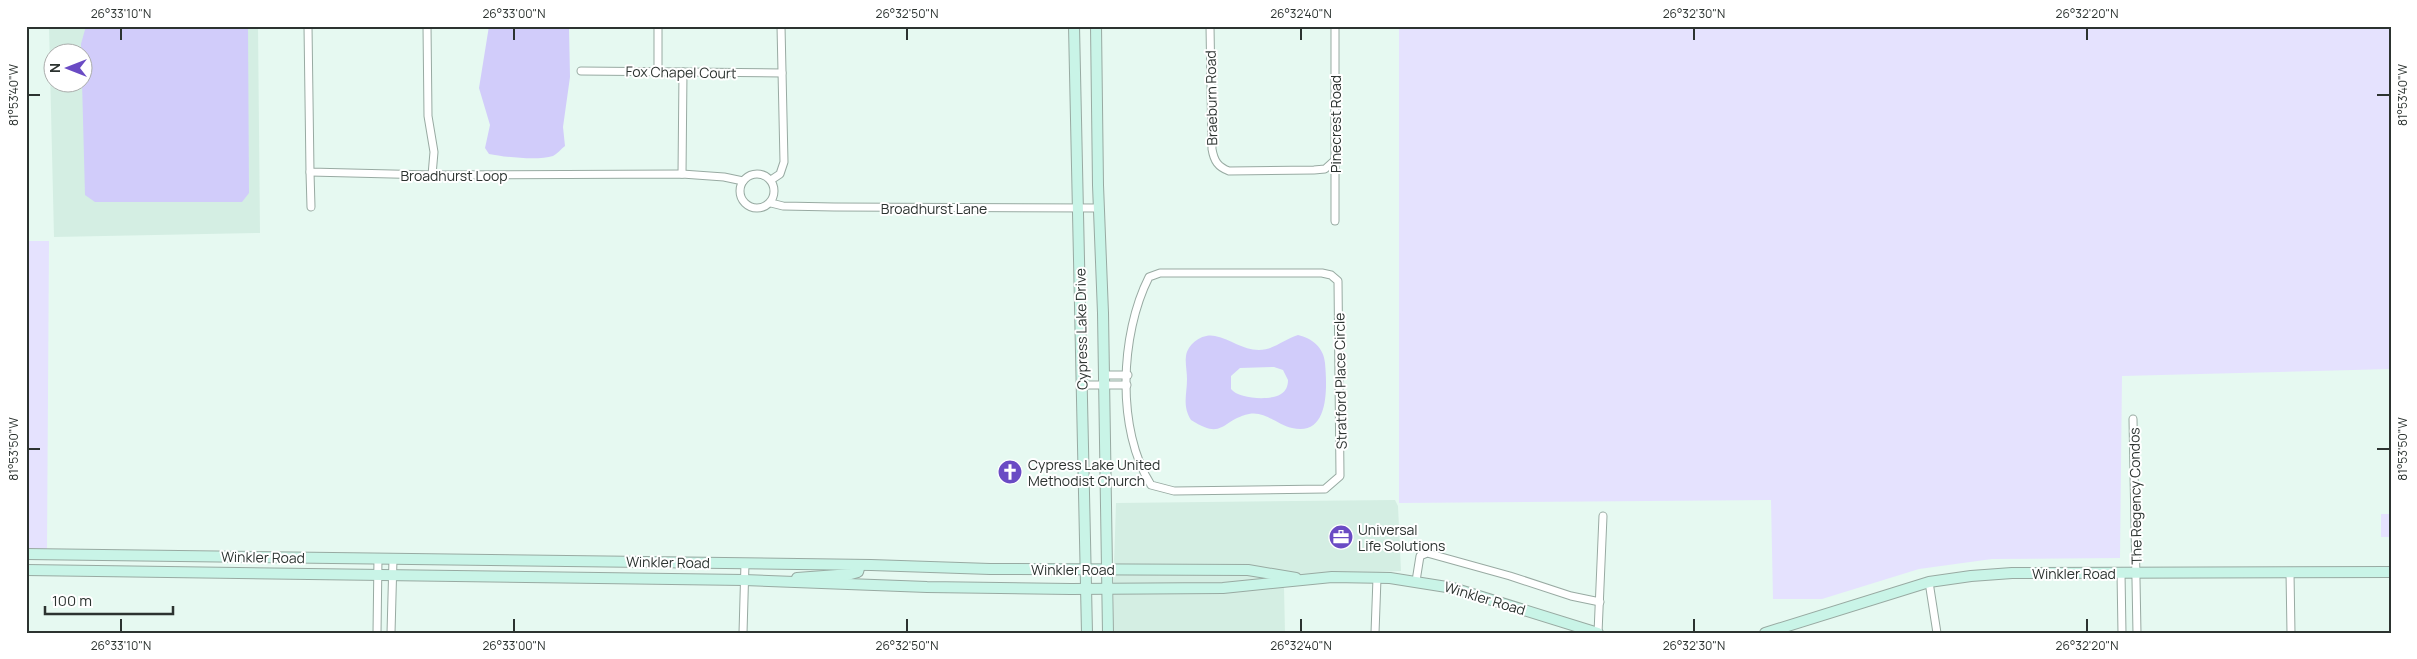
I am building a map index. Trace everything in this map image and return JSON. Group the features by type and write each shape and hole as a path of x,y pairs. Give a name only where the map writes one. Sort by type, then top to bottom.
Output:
{"street":[{"path":"308,26 311,206"},
{"path":"427,26 428,116 434,152 432,175"},
{"path":"658,26 658,71"},
{"path":"743,181 740,192 744,203 754,209 760,209 770,203 775,192 770,180 780,174 784,162 781,26"},
{"name":"Cypress Lake Drive","path":"1074,26 1077,208 1080,264 1079,356 1083,385 1086,633"},
{"name":"Cypress Lake Drive","path":"1096,26 1099,208 1105,380 1108,633"},
{"name":"Braeburn Road","path":"1210,26 1212,149 1214,160 1220,168 1229,171 1314,170 1325,169 1335,160"},
{"name":"Pinecrest Road","path":"1335,26 1335,222"},
{"name":"Fox Chapel Court","path":"581,71 782,73"},
{"path":"682,174 683,72"},
{"name":"Broadhurst Loop","path":"310,172 432,175 682,174 724,177 743,181 753,174 760,174 770,180"},
{"name":"Broadhurst Lane","path":"770,203 783,206 817,207 1099,208"},
{"name":"Stratford Place Circle","path":"1160,273 1322,273 1332,275 1338,281 1340,476 1325,489 1174,491 1151,485 1139,462 1131,432 1127,385 1126,356 1141,293 1149,277 1160,273"},
{"path":"1083,385 1128,374"},
{"path":"1105,380 1127,385"},
{"name":"The Regency Condos","path":"2133,419 2137,633"},
{"path":"1598,633 1602,516"},
{"path":"1416,581 1420,556 1427,553 1510,576 1571,596 1600,602"},
{"name":"Winkler Road","path":"26,554 1248,570 1309,580"},
{"path":"377,633 378,558"},
{"path":"391,633 393,559"},
{"path":"743,633 745,563"},
{"path":"784,581 804,576 851,574 858,572 860,565"},
{"name":"Winkler Road","path":"26,570 744,580 927,587 1086,588 1223,588 1332,577 1377,578 1416,581 1453,588 1598,633"},
{"name":"Winkler Road","path":"1766,633 1785,630 1928,582 1988,574 2391,572"},
{"path":"2121,573 2122,633"},
{"path":"2290,573 2291,633"},
{"path":"1375,633 1377,578"},
{"path":"1928,582 1937,633"}],"shaded area":[{"path":"49,26 258,26 260,233 54,237 51,92 92,92 92,42 49,42"},
{"path":"86,26 248,26 249,193 242,202 95,202 85,195 82,92 92,92 92,42 82,42"},
{"path":"489,26 569,26 570,77 563,127 565,146 553,156 530,158 503,156 489,154 485,148 490,125 479,88"},
{"path":"1399,26 2391,26 2391,369 2122,376 2120,558 1992,559 1919,569 1822,599 1773,599 1771,500 1399,503"},
{"path":"26,241 49,241 47,549 26,549"},
{"path":"1210,335 1253,350 1264,350 1298,335 1312,341 1320,348 1324,358 1326,384 1324,408 1320,417 1313,425 1304,429 1292,428 1261,414 1249,414 1240,417 1216,429 1210,429 1191,420 1186,405 1186,359 1187,351 1193,343","holes":["1274,367 1283,370 1288,380 1287,386 1283,393 1276,396 1270,398 1247,397 1231,389 1231,376 1240,368"]},
{"path":"1395,500 1398,506 1401,571 1306,575 1256,566 1114,565 1116,503"},
{"path":"2381,514 2391,514 2391,537 2381,537"},
{"path":"1114,574 1255,575 1277,579 1223,583 1114,584"},
{"path":"1284,587 1285,633 1114,633 1114,593 1219,593"}],"place":[{"name":"Cypress Lake United Methodist Church","path":"1010,472"},
{"name":"Universal Life Solutions","path":"1341,537"}]}
